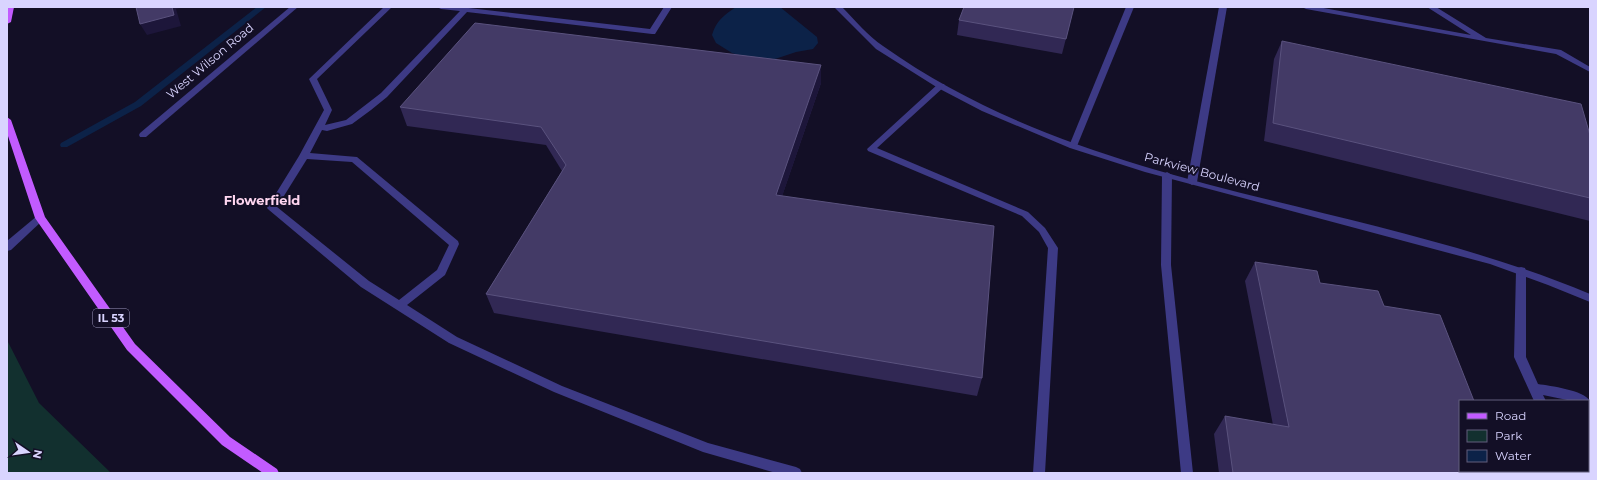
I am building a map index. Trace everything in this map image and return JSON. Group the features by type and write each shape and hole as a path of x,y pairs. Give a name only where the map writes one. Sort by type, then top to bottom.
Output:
{"main road":[{"path":"7,22 10,7"},
{"name":"IL 53","path":"7,120 40,218 131,347 226,441 273,473"}],"street":[{"name":"West Wilson Road","path":"143,135 294,7"},
{"path":"388,7 313,79 328,110 304,156 272,208 365,284 452,340 558,389 707,448 796,473"},
{"path":"441,7 652,32 668,7"},
{"name":"Parkview Boulevard","path":"838,7 879,47 941,86 1030,130 1073,146 1167,175 1484,259 1552,282 1590,298"},
{"path":"1073,146 1130,7"},
{"path":"1192,182 1223,7"},
{"path":"1306,7 1558,52 1590,70"},
{"path":"1431,7 1484,40"},
{"path":"319,128 327,128 349,122 368,108 384,95 466,10"},
{"path":"941,86 871,149 1025,214 1042,230 1053,248 1039,473"},
{"path":"304,156 354,159 454,244 441,272 400,306"},
{"path":"1167,175 1166,265 1187,473"},
{"path":"7,247 40,218"},
{"path":"1521,271 1520,357 1540,400"},
{"path":"1534,388 1572,396 1582,400"}],"green space":[{"path":"7,340 39,403 111,473 7,473"}],"water":[{"path":"736,7 780,7 817,37 818,43 813,49 796,52 775,59 747,58 732,53 716,43 712,35 721,19"}],"building":[{"path":"136,7 172,7 174,15 140,24"},
{"path":"964,7 1074,7 1066,39 959,20"},
{"path":"475,23 821,65 776,195 994,226 982,378 486,294 566,165 541,127 400,107"},
{"path":"1282,41 1581,104 1590,135 1590,198 1273,123"},
{"path":"1255,262 1317,271 1320,283 1378,291 1384,306 1440,315 1474,400 1459,400 1459,472 1502,473 1233,473 1225,416 1289,427"}],"waterway":[{"path":"64,145 138,104 262,7"}],"district":[{"name":"Flowerfield","path":"262,200"}]}
